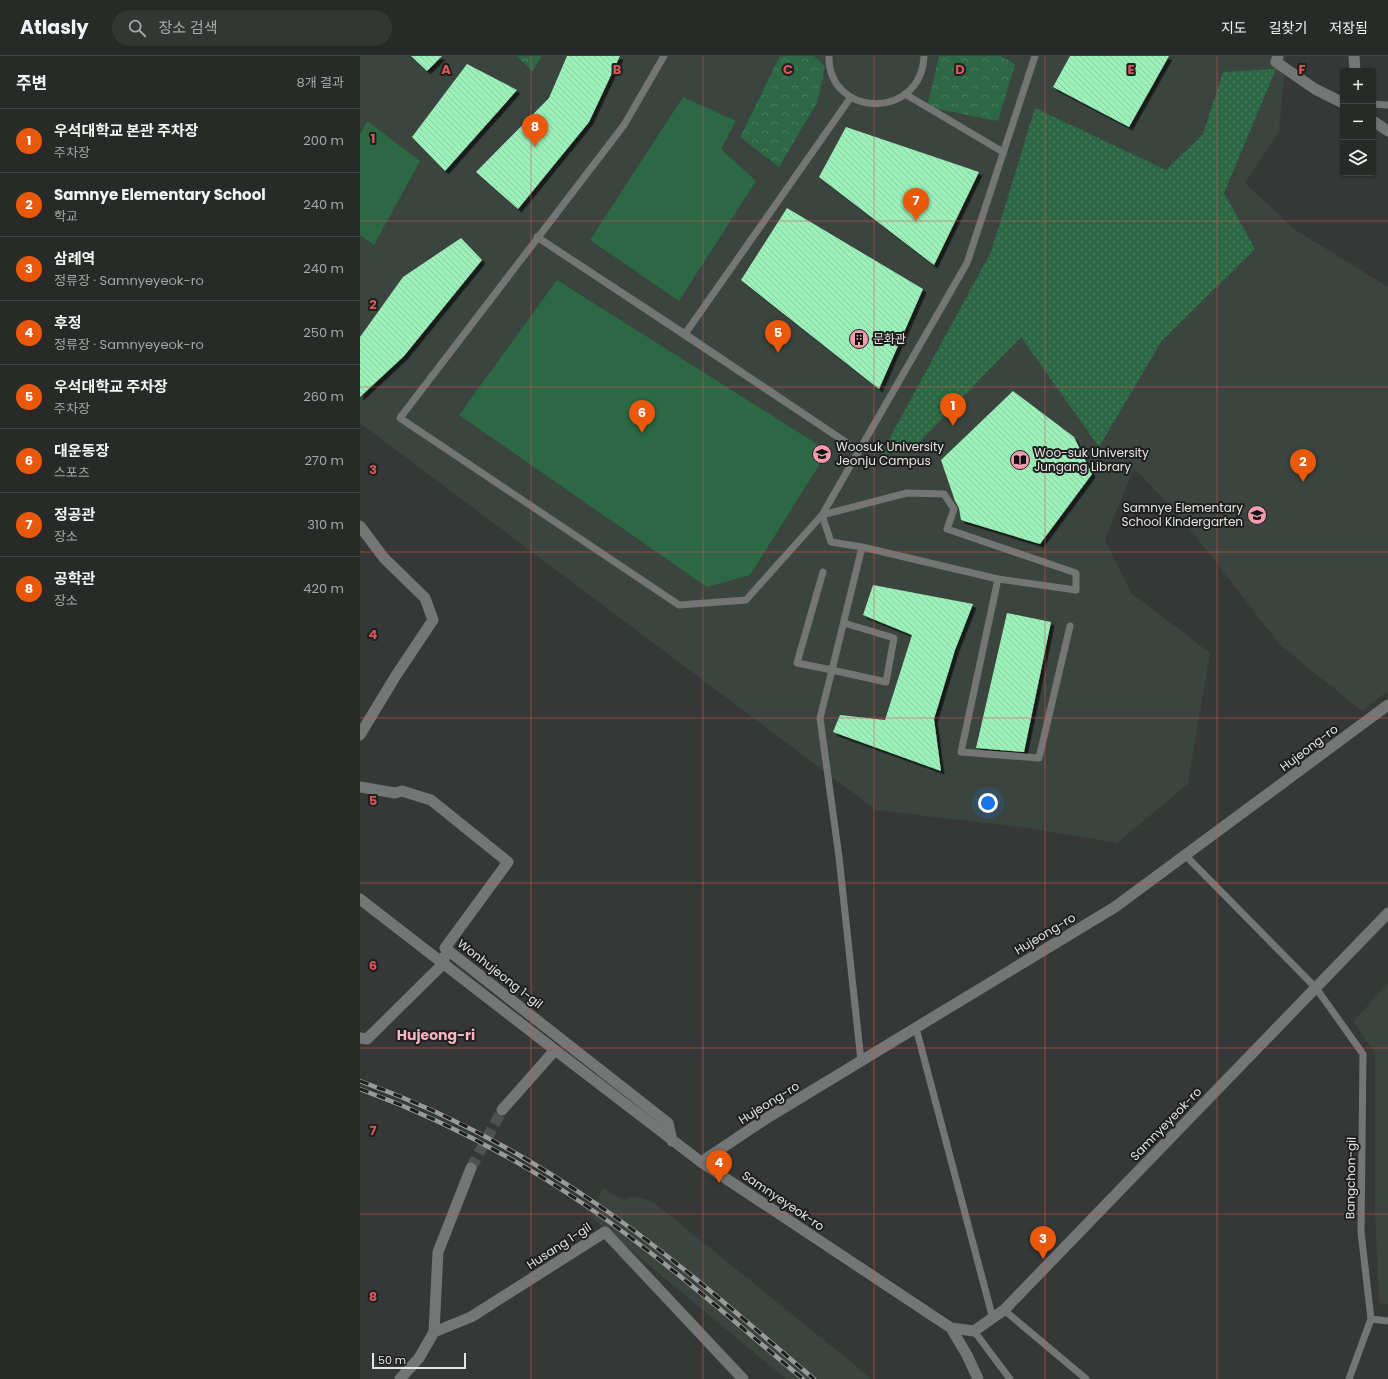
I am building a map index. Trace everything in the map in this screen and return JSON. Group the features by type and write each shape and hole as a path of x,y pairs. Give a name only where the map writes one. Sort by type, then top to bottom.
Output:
{"street":[{"path":"1278,56 1276,62 1315,89 1340,102"},
{"path":"1354,56 1355,68"},
{"path":"1376,123 1388,131"},
{"path":"360,526 384,558 425,598 433,620 395,677 360,735"},
{"name":"Hujeong-ro","path":"701,1162 767,1118 1116,907 1388,705"},
{"name":"Wonhujeong 1-gil","path":"360,787 395,793 402,791 432,800 508,862 445,948 668,1123 672,1141"},
{"name":"Samnyeyeok-ro","path":"360,899 672,1141 701,1162 951,1328 967,1355 978,1379"},
{"name":"Samnyeyeok-ro","path":"951,1328 974,1331 1004,1310 1388,913"},
{"path":"360,1038 366,1039 444,963 445,948"},
{"path":"502,1110 555,1050"},
{"path":"402,1378 419,1358 434,1332 438,1252 471,1168"},
{"name":"Husang 1-gil","path":"434,1332 471,1317 605,1232 743,1379"}],"lane":[{"path":"664,56 624,125 400,418 679,604 746,600 822,515 967,263 1035,56"},
{"path":"829,56 834,78 841,89 851,98 866,103 883,104 898,99 905,94 919,77 924,56"},
{"path":"905,94 1003,152"},
{"path":"685,334 851,98"},
{"path":"1376,104 1388,105"},
{"path":"537,237 859,451"},
{"path":"537,237 859,451"},
{"path":"907,493 944,494 954,509 947,528 1076,573 1076,590 998,579 862,547 831,542 822,515 907,493"},
{"path":"861,1061 839,857 820,718 862,547"},
{"path":"824,572 797,663 886,682 894,638 844,623"},
{"path":"998,579 961,752 1039,758 1070,626"},
{"name":"Bangchon-gil","path":"1186,856 1316,988 1363,1054 1361,1232 1371,1319 1349,1379"},
{"path":"916,1028 993,1319"},
{"path":"1004,1310 1086,1379"},
{"path":"1371,1319 1388,1321"},
{"path":"974,1331 1010,1379"}],"shaded area":[{"name":"Woosuk University Jeonju Campus","path":"360,56 1286,56 1279,132 1245,183 1294,229 1388,287 1388,691 1362,711 1280,645 1184,521 1134,468 1105,539 1131,593 1210,653 1188,784 1117,843 1026,828 876,810 360,423"},
{"path":"1388,983 1388,1304 1379,1303 1375,1212 1375,1053 1353,1022"},
{"path":"603,1188 624,1200 634,1196 652,1201 872,1379 786,1379 591,1217"}],"green space":[{"path":"517,56 542,56 532,71"},
{"path":"780,56 814,56 825,66 818,101 779,167 740,137"},
{"path":"939,56 1000,56 1015,64 998,121 927,107"},
{"path":"1276,69 1224,193 1255,249 1161,342 1099,447 1021,337 909,453 881,454 991,252 1035,108 1166,170 1203,134 1223,72"},
{"path":"683,97 736,121 721,149 756,181 679,301 590,240"},
{"path":"367,121 420,161 374,245 360,235 360,135"},
{"path":"557,280 828,451 750,575 707,587 459,415"}],"building":[{"path":"411,56 442,56 427,71"},
{"path":"567,56 620,56 589,122 518,209 476,172 549,98"},
{"path":"1070,56 1169,56 1129,127 1053,87"},
{"path":"467,64 517,90 445,171 412,137"},
{"path":"846,127 979,172 934,265 819,177"},
{"name":"문화관","path":"787,208 923,289 879,389 741,280"},
{"path":"461,238 482,260 404,356 360,397 360,337 403,277"},
{"path":"1013,391 1074,437 1092,474 1040,544 961,520 959,508 955,501 941,460"},
{"path":"873,585 973,604 955,650 934,719 941,771 833,732 840,715 885,720 912,635 863,615"},
{"path":"1007,613 1051,622 1024,752 976,748"}],"tunnel":[{"path":"471,1168 502,1110"}],"railway":[{"path":"360,1081 422,1106 482,1134 539,1167 595,1203 624,1223 680,1266 814,1379"},
{"path":"360,1089 390,1100 476,1140 532,1171 585,1205 669,1267 803,1379"}],"place":[{"name":"공학관","path":"535,147"},
{"name":"정공관","path":"916,221"},
{"name":"문화관","path":"859,339"},
{"name":"우석대학교 주차장","path":"778,353"},
{"name":"우석대학교 본관 주차장","path":"953,426"},
{"name":"대운동장","path":"642,433"},
{"name":"Woosuk University Jeonju Campus","path":"822,454"},
{"name":"Woo-suk University Jungang Library","path":"1020,460"},
{"name":"Samnye Elementary School","path":"1303,482"},
{"name":"Samnye Elementary School Kindergarten","path":"1257,515"},
{"name":"후정","path":"719,1183"},
{"name":"삼례역","path":"1043,1259"}],"district":[{"name":"Hujeong-ri","path":"436,1035"}]}
